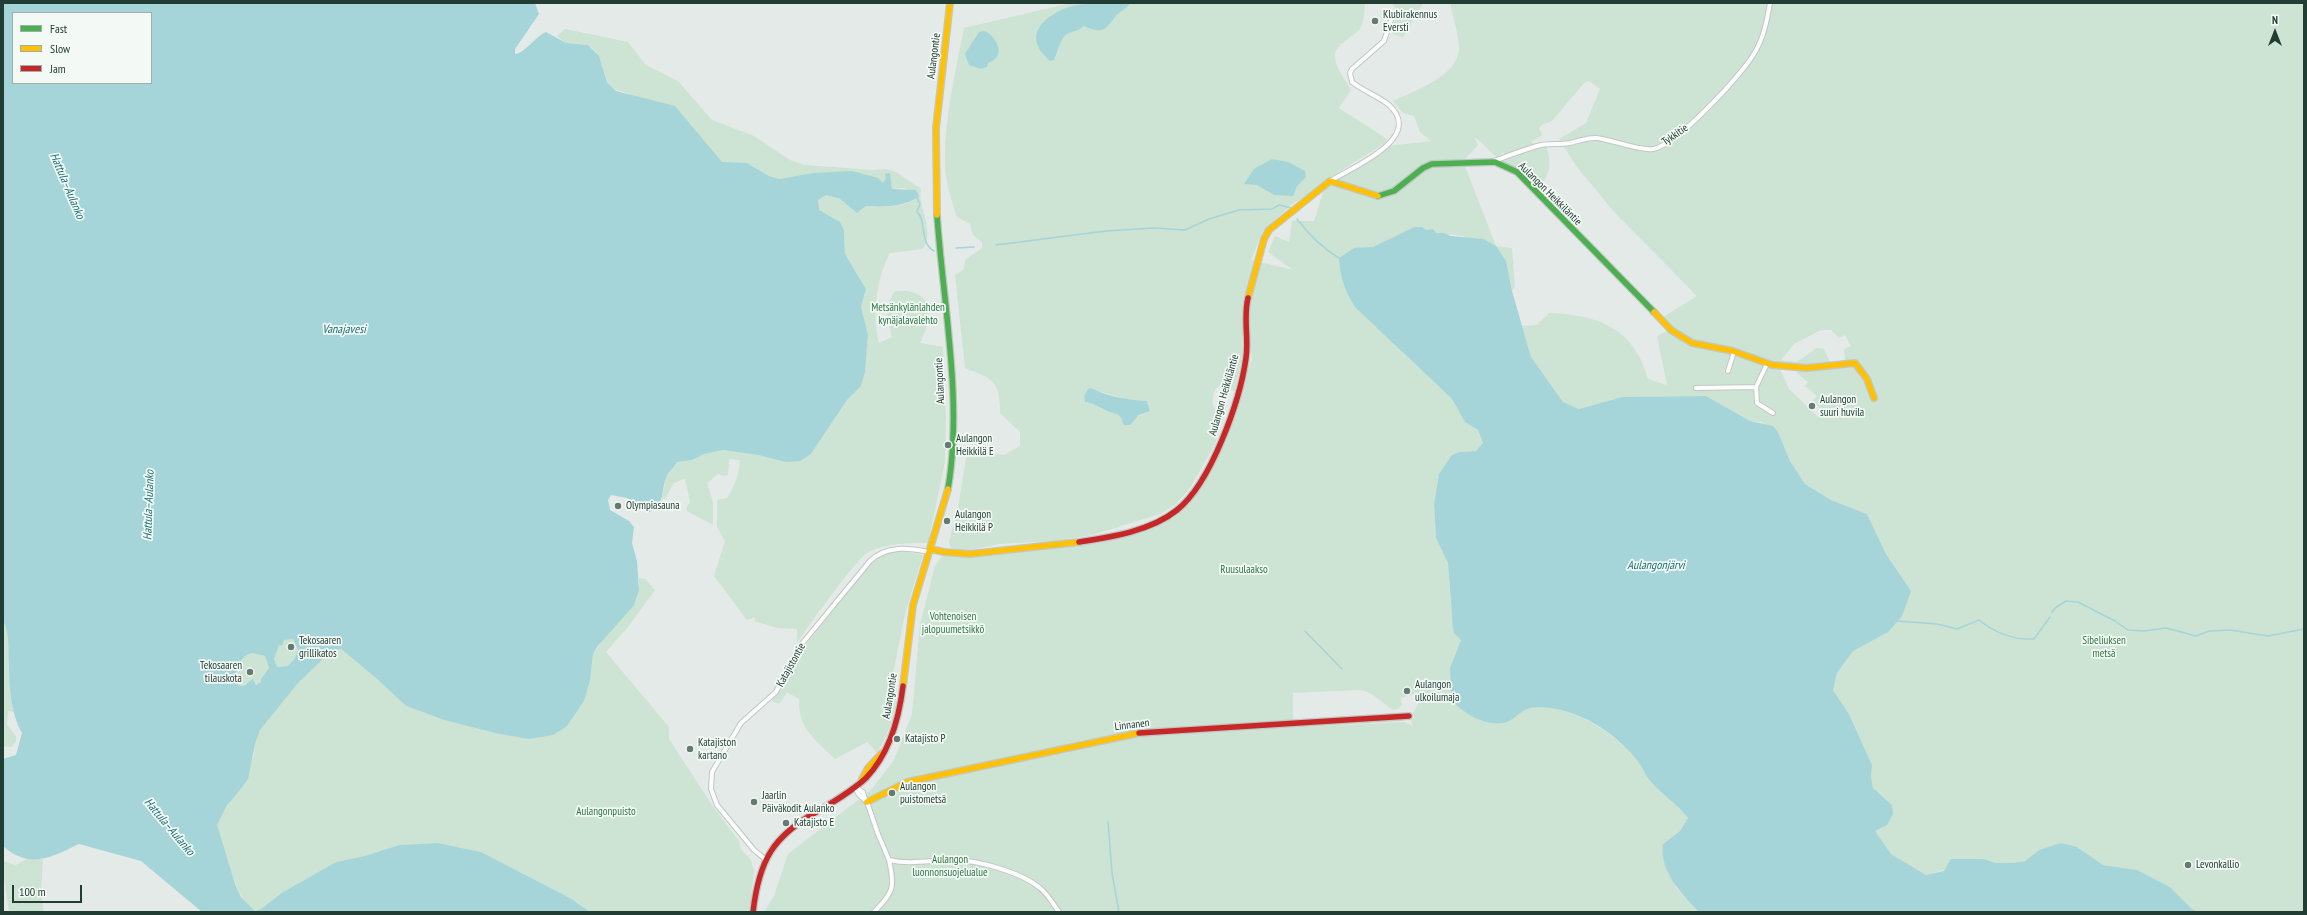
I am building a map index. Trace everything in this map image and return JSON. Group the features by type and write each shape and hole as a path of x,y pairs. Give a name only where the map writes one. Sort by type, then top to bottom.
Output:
{"street":[{"name":"Aulangontie","path":"753,912 755,890 765,859 782,835 796,823 855,788 861,782 868,768 886,750 894,732 900,709 908,628 918,587 946,497 952,457 953,431 934,168 939,95 950,3"},
{"name":"Tykkitie","path":"1493,162 1538,146 1563,144 1595,138 1628,144 1642,149 1654,149 1661,146 1689,126 1723,92 1750,61 1764,31 1770,3"},
{"path":"1330,181 1389,146 1398,132 1398,119 1388,105 1352,82 1350,73 1352,69 1384,41 1391,20"},
{"name":"Aulangon Heikkiläntie","path":"930,551 972,555 1013,548 1066,544 1124,532 1162,520 1177,510 1188,498 1204,475 1228,426 1247,360 1247,304 1264,240 1269,230 1330,181 1342,183 1372,195 1384,196 1401,186 1428,164 1493,162 1505,165 1517,172 1671,330 1688,344 1734,352 1779,367 1813,367 1855,363 1860,367 1873,390 1874,398"},
{"path":"1728,371 1734,352"},
{"path":"1767,364 1756,387 1757,403 1773,413"},
{"path":"1696,388 1756,387"},
{"name":"Katajistontie","path":"765,859 754,850 717,805 711,789 712,772 741,722 776,692 801,644 870,561 877,554 893,549 930,551"},
{"name":"Linnanen","path":"866,800 913,780 1128,734 1409,716"},
{"path":"855,788 863,792 889,860 892,876 892,892 874,912"},
{"path":"889,860 914,863 953,860 988,864 1040,887 1059,912"}],"green space":[{"path":"1071,3 1365,3 1364,18 1361,27 1343,42 1336,51 1335,56 1337,66 1351,90 1339,108 1387,139 1384,144 1345,168 1306,197 1293,203 1262,233 1251,260 1293,270 1268,252 1275,236 1289,242 1292,221 1314,221 1325,186 1389,146 1431,141 1420,132 1414,116 1403,113 1393,101 1433,82 1451,68 1457,59 1459,44 1450,3 2304,3 2304,912 2199,912 2192,909 2170,887 2137,870 2103,865 2077,847 2039,850 2025,861 2013,863 1996,863 1983,859 1926,875 1891,854 1875,831 1892,805 1873,788 1871,778 1872,765 1849,714 1833,690 1837,673 1853,651 1864,644 1911,591 1886,554 1867,514 1831,500 1805,484 1790,461 1778,432 1761,422 1750,421 1706,396 1622,397 1579,409 1563,402 1531,357 1522,326 1537,325 1549,313 1584,317 1599,321 1624,336 1634,347 1642,362 1648,379 1667,385 1657,336 1670,330 1660,319 1697,296 1615,213 1577,167 1559,139 1586,123 1600,89 1589,81 1584,83 1552,121 1542,125 1539,128 1542,135 1531,142 1538,146 1546,145 1549,159 1549,170 1547,176 1540,186 1534,191 1505,165 1504,152 1497,157 1474,137 1478,145 1463,161 1496,246 1512,248 1515,287 1512,291 1506,261 1463,236 1436,233 1422,227 1414,227 1373,247 1354,249 1403,353 1452,399 1465,422 1478,430 1483,443 1476,451 1460,452 1439,474 1434,504 1436,538 1448,563 1451,607 1461,640 1450,668 1451,700 1472,716 1484,722 1490,723 1503,721 1529,708 1553,708 1582,718 1612,736 1636,759 1651,782 1688,818 1680,831 1663,844 1676,888 1699,912 764,912 774,896 788,854 871,790 894,760 912,714 920,625 935,566 942,556 974,556 1049,548 1163,521 1206,476 1219,453 1252,359 1249,337 1242,334 1242,356 1235,391 1221,386 1216,388 1214,393 1213,405 1223,419 1215,444 1191,487 1176,504 1160,514 1092,535 1054,541 999,544 966,551 951,548 949,542 958,508 966,458 975,452 1004,455 1020,446 1020,432 1000,413 1000,402 997,388 983,375 965,368 955,275 964,269 965,260 982,248 982,242 973,235 970,224 957,217 948,186 945,165 947,126 953,84 964,28","holes":["1821,330 1831,330 1839,338 1845,335 1851,346 1844,349 1845,360 1830,363 1824,349 1817,348 1797,362 1781,360 1794,344","1779,367 1796,368 1797,373 1808,382 1805,386 1817,396 1812,401 1823,411 1818,417 1789,389","1098,391 1128,400 1147,401 1150,411 1135,418 1122,418 1105,408 1085,402","1359,690 1373,695 1393,710 1398,709 1402,705 1401,698 1417,693 1421,699 1413,713 1414,718 1411,720 1413,726 1405,722 1293,728 1403,721 1409,716 1293,722 1293,693"]},
{"path":"1392,3 1423,3 1403,38 1392,33 1397,11"},
{"name":"Metsänkylänlahden kynäjalavalehto","path":"565,29 628,42 646,65 678,81 712,120 754,136 790,160 805,165 874,170 887,169 896,172 921,189 921,204 928,234 926,242 923,249 890,253 881,274 877,297 876,321 879,343 892,337 888,319 888,308 891,297 895,291 908,291 917,294 924,299 929,313 925,333 920,343 943,347 946,418 945,462 928,543 891,545 870,551 844,579 797,643 797,629 777,628 754,621 755,617 747,620 714,576 725,541 717,527 717,500 727,498 730,493 738,475 740,460 729,459 728,475 723,476 718,474 707,483 713,502 713,525 687,511 686,508 690,502 685,478 673,484 665,499 662,499 666,478 677,462 692,460 704,454 723,450 758,455 786,462 811,454 847,400 861,386 865,372 868,335 861,307 866,289 845,254 844,230 840,222 818,210 818,200 826,195 840,199 857,213 866,206 900,205 913,201 919,197 904,188 892,189 892,184 886,178 884,183 813,173 779,179 769,176 747,163 722,163 706,146 627,93 614,88 607,80 598,55 589,45 566,43 557,36"},
{"path":"898,550 923,555 905,614 892,679 896,683 896,702 892,720 886,737 877,753 867,742 835,759 809,733 801,718 799,699 787,692 779,704 772,701 806,645 869,564 881,556"},
{"name":"Aulangonpuisto","path":"639,578 645,579 655,590 628,627 606,652 669,727 669,739 712,805 739,841 741,849 751,860 754,871 749,912 590,912 570,898 481,852 438,843 399,845 365,856 336,862 283,892 261,909 255,911 245,902 235,882 223,850 217,826 220,815 224,808 232,800 254,755 255,744 260,730 296,684 330,652 341,649 376,678 406,706 444,720 495,733 567,726 584,701 590,681 593,654 639,590"},
{"path":"3,620 9,632 9,665 14,712 8,711 7,725 16,736 16,742 11,747 3,746"},
{"path":"293,639 298,650 295,658 288,666 277,667 275,657 279,645 284,640"},
{"path":"252,653 265,656 269,668 261,679 261,682 256,685 254,680 240,686 234,681 238,668 244,657"},
{"path":"27,859 43,859 41,894 44,912 9,912 4,880 3,861 16,865"}],"water":[{"name":"Vanajavesi","path":"3,3 535,3 539,14 515,49 515,54 523,51 538,37 546,32 566,43 588,45 599,56 607,82 616,91 675,106 722,162 747,163 769,176 779,179 813,173 852,171 878,178 883,183 886,178 885,174 890,173 892,189 916,190 919,197 906,203 887,206 866,206 857,213 840,199 826,195 818,200 819,210 840,222 844,230 845,254 866,289 861,307 868,335 865,372 861,386 847,400 811,454 800,461 786,462 758,455 723,450 704,454 692,460 677,462 666,478 662,497 658,506 650,512 627,498 611,495 608,500 610,510 629,521 634,527 632,543 637,561 639,590 634,605 597,647 593,654 590,681 584,701 567,726 553,735 529,739 495,733 444,720 406,706 376,678 341,649 330,652 297,684 260,730 255,744 248,779 227,805 217,825 235,884 241,897 255,911 261,909 283,892 336,862 365,856 399,845 438,843 481,852 570,898 590,912 202,912 141,861 79,844 50,857 41,859 22,858 3,846 3,759 16,755 22,733 15,717 11,699 9,681 9,646 3,620","holes":["293,639 298,650 295,658 288,666 277,667 274,659 279,645 282,646 284,640","252,653 265,656 269,668 261,679 261,682 256,685 253,679 245,685 240,686 234,681 240,664 244,657"]},
{"path":"1098,3 1130,3 1103,29 1096,30 1084,26 1067,34 1061,42 1054,60 1050,61 1038,46 1036,39 1037,33 1044,21 1069,7"},
{"path":"984,31 993,37 999,52 994,60 988,63 987,67 981,69 969,65 965,54 979,32"},
{"path":"1272,159 1288,162 1305,171 1306,177 1297,186 1293,196 1274,195 1257,185 1244,184 1254,169"},
{"name":"Aulangonjärvi","path":"1414,227 1422,227 1426,230 1433,229 1436,233 1444,233 1451,236 1483,239 1496,246 1506,261 1512,291 1531,357 1563,402 1579,409 1622,397 1706,396 1750,421 1773,426 1778,432 1790,461 1805,484 1831,500 1867,514 1886,554 1911,591 1902,616 1888,632 1853,651 1837,673 1833,690 1849,714 1872,765 1871,777 1873,788 1892,805 1893,814 1887,825 1875,831 1891,854 1926,875 1944,871 1951,859 1983,859 1996,863 2013,863 2025,861 2039,850 2061,843 2077,847 2103,865 2137,870 2170,887 2192,909 2199,912 1699,912 1673,881 1664,863 1663,844 1680,831 1688,818 1651,782 1629,751 1612,735 1582,717 1553,708 1529,708 1507,722 1492,723 1469,715 1456,705 1451,700 1450,668 1461,640 1454,633 1453,628 1448,563 1436,538 1434,504 1439,474 1452,455 1460,452 1476,451 1483,443 1478,430 1465,422 1452,399 1355,307 1344,284 1339,258 1354,248 1373,247"},
{"path":"1091,388 1118,398 1147,401 1150,411 1139,415 1130,425 1124,425 1119,415 1085,402 1084,396 1088,389"}],"waterway":[{"path":"917,198 920,204 917,212 922,220 926,243 934,251"},
{"path":"996,245 1106,231 1154,228 1185,230 1209,219 1239,210 1272,209 1279,205 1291,208"},
{"path":"1297,219 1316,240 1339,258"},
{"path":"956,248 974,247"},
{"path":"2052,612 2055,608 2066,601 2078,602 2115,621 2128,630 2144,631 2166,628 2196,636 2209,631 2230,630 2268,636 2304,629"},
{"path":"1897,621 1937,624 1957,629 1979,620 1991,629 2005,635 2034,639 2050,617"},
{"path":"1305,631 1342,669"},
{"path":"1108,822 1112,873 1119,912"}],"traffic: fast":[{"path":"1378,196 1394,191 1423,168 1432,164 1495,162 1517,172 1654,312"},
{"path":"937,215 953,387 952,456 948,489"}],"traffic: slow":[{"path":"937,215 936,128 950,3"},
{"path":"1248,298 1264,239 1269,230 1330,181 1378,196"},
{"path":"1654,312 1671,330 1692,343 1733,351 1772,365 1807,368 1855,363 1867,379 1874,398"},
{"path":"903,686 913,605 948,489"},
{"path":"930,549 944,552 970,554 1079,542"},
{"path":"867,802 907,782 1139,733"},
{"path":"862,779 868,768 882,753"}],"traffic: jam":[{"path":"1079,542 1130,532 1155,523 1177,510 1201,481 1222,440 1243,376 1247,350 1246,313 1248,298"},
{"path":"753,912 759,878 764,864 779,840 803,820 843,796 861,783 881,758 896,723 903,686"},
{"path":"1139,733 1409,716"}],"place":[{"name":"Klubirakennus Eversti","path":"1375,21"},
{"name":"Aulangon suuri huvila","path":"1812,406"},
{"name":"Aulangon Heikkilä E","path":"948,445"},
{"name":"Olympiasauna","path":"618,506"},
{"name":"Aulangon Heikkilä P","path":"947,521"},
{"name":"Tekosaaren grillikatos","path":"291,647"},
{"name":"Tekosaaren tilauskota","path":"250,672"},
{"name":"Aulangon ulkoilumaja","path":"1407,691"},
{"name":"Katajisto P","path":"897,739"},
{"name":"Katajiston kartano","path":"690,749"},
{"name":"Aulangon puistometsä","path":"892,793"},
{"name":"Jaarlin Päiväkodit Aulanko","path":"754,802"},
{"name":"Katajisto E","path":"786,823"},
{"name":"Levonkallio","path":"2188,865"}],"water label":[{"name":"Hattula–Aulanko","path":"67,186"},
{"name":"Hattula–Aulanko","path":"149,505"},
{"name":"Hattula–Aulanko","path":"169,827"}],"park label":[{"name":"Ruusulaakso","path":"1244,570"},
{"name":"Vohtenoisen jalopuumetsikkö","path":"953,623"},
{"name":"Sibeliuksen metsä","path":"2104,647"},
{"name":"Aulangon luonnonsuojelualue","path":"950,866"}]}
